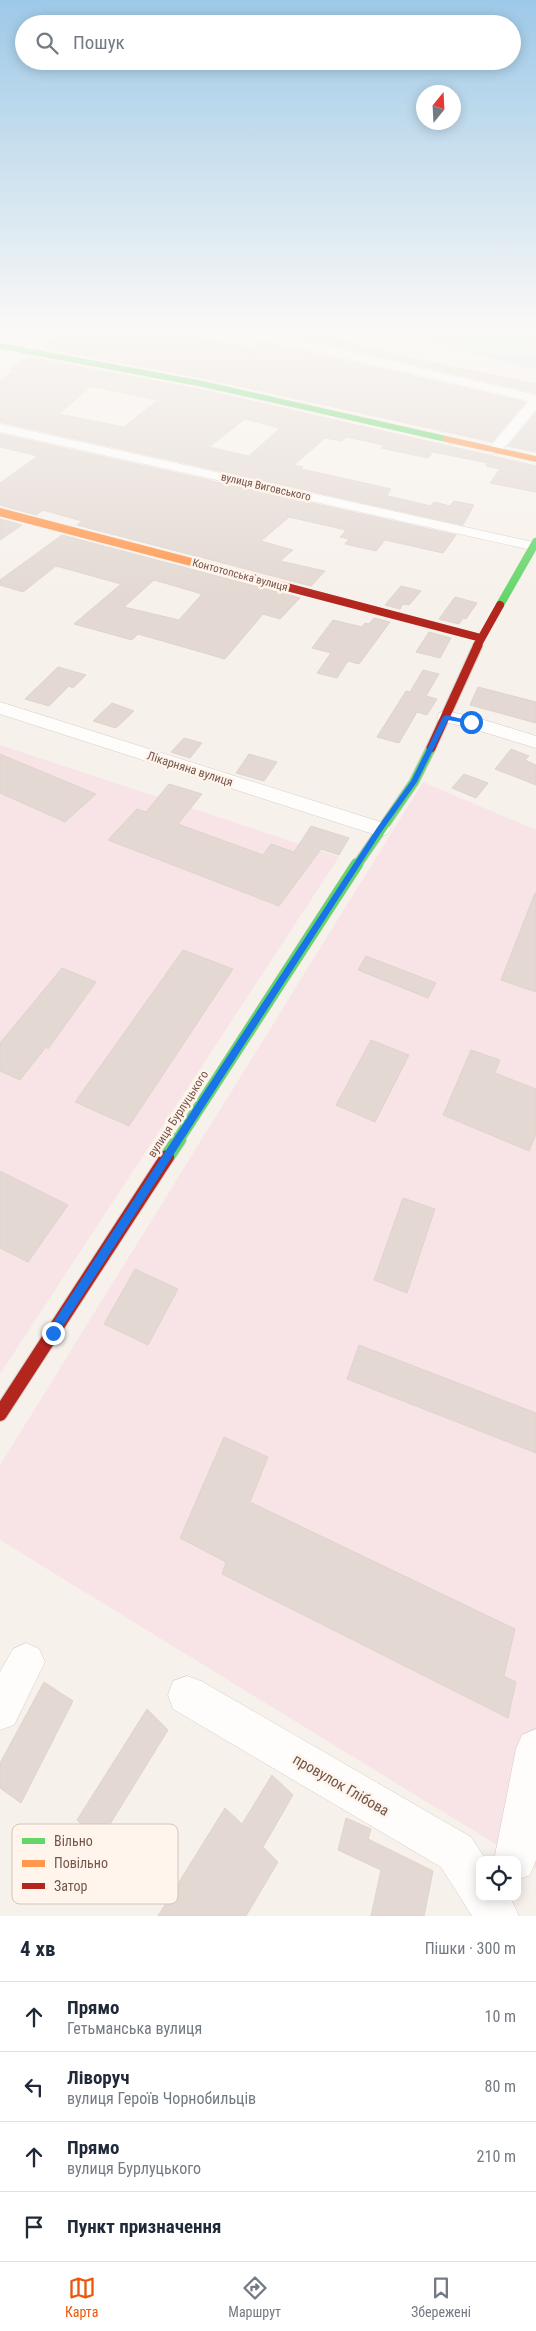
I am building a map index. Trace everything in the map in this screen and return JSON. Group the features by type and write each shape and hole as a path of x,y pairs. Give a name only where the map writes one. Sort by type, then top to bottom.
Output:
{"street":[{"path":"365,420 536,460"},
{"path":"495,450 519,420"},
{"name":"вулиця Виговського","path":"0,428 534,545"},
{"name":"Контотопська вулиця","path":"0,512 481,638"},
{"name":"вулиця Бурлуцького","path":"0,1414 380,830 414,782 446,717 481,638 534,545"},
{"name":"Лікарняна вулиця","path":"0,708 380,830"},
{"path":"446,717 471,722 536,742"},
{"path":"0,1710 26,1662"},
{"name":"провулок Глібова","path":"187,1695 456,1852 476,1883"},
{"path":"516,1856 536,1749"},
{"path":"488,1901 497,1916"},
{"path":"504,1916 507,1901"}],"shaded area":[{"path":"0,745 339,857 0,1374"},
{"path":"423,782 536,830 536,1869 521,1860 521,1856 515,1856 0,1540 0,1465"}],"building":[{"path":"0,420 91,420 124,427 132,420 243,420 209,447 249,456 280,428 250,420 336,420 536,466 536,492 490,483 500,469 486,466 488,463 433,452 428,458 381,448 384,445 346,437 342,441 325,438 294,465 303,467 301,469 391,489 388,496 431,506 434,502 450,506 454,501 474,505 463,525 0,422"},
{"path":"395,420 510,420 492,442"},
{"path":"529,420 536,420 536,452 508,446"},
{"path":"0,434 456,535 443,553 385,540 376,551 345,544 349,539 340,537 346,530 289,517 261,541 293,550 280,561 325,571 311,586 77,525 82,521 43,510 36,515 0,505 0,483 38,456 0,447"},
{"path":"0,519 22,525 0,540"},
{"path":"62,535 300,598 280,619 263,614 225,659 138,634 132,640 74,624 121,584 56,566 23,592 0,585 0,580","holes":["154,580 202,594 179,620 124,607"]},
{"path":"401,586 421,591 409,605 403,604 400,609 385,605"},
{"path":"455,597 477,603 466,619 463,618 459,624 439,619"},
{"path":"374,618 390,622 359,664 348,661 337,678 317,673 331,653 312,648 333,620 362,627 365,623 369,624"},
{"path":"429,632 451,638 440,658 416,652"},
{"path":"58,667 86,675 73,688 69,686 49,706 25,699"},
{"path":"423,670 439,674 426,696 437,699 427,715 417,712 399,743 377,737 406,691 410,692"},
{"path":"478,687 536,702 536,723 470,705"},
{"path":"112,703 134,711 116,728 93,721"},
{"path":"184,738 202,743 190,758 171,752"},
{"path":"511,749 529,756 525,760 536,765 536,785 495,769"},
{"path":"0,754 96,794 65,822 0,793"},
{"path":"249,754 277,762 264,781 236,773"},
{"path":"464,774 488,783 476,798 452,788"},
{"path":"169,784 202,794 178,824 263,855 271,844 294,852 311,826 349,838 339,855 321,849 279,906 108,840 137,809 146,812"},
{"path":"536,893 536,992 501,980"},
{"path":"183,950 233,969 129,1126 75,1102"},
{"path":"366,956 436,983 428,998 358,970"},
{"path":"62,968 96,982 48,1049 46,1047 20,1080 0,1071 0,1043"},
{"path":"371,1040 409,1055 375,1122 336,1105"},
{"path":"471,1050 500,1060 495,1073 536,1089 536,1134 529,1151 443,1115"},
{"path":"0,1171 68,1205 28,1262 0,1248"},
{"path":"403,1198 435,1209 407,1293 374,1280"},
{"path":"135,1269 178,1289 148,1345 104,1324"},
{"path":"359,1345 536,1413 536,1453 347,1379"},
{"path":"224,1437 268,1457 250,1502 515,1629 504,1676 516,1682 508,1718 222,1574 226,1562 180,1538"},
{"path":"44,1682 73,1701 21,1803 0,1788 0,1763"},
{"path":"147,1709 168,1730 110,1824 81,1824 77,1820"},
{"path":"272,1775 293,1795 263,1847 278,1862 246,1916 158,1916 165,1904 178,1904 178,1884 225,1808 242,1824"},
{"path":"346,1818 371,1829 368,1839 433,1871 424,1916 371,1916 381,1870 338,1850"}],"traffic: fast":[{"path":"364,420 446,439"},
{"path":"500,605 536,542"},
{"path":"167,1157 380,829 414,782 431,748"}],"traffic: slow":[{"path":"446,439 536,459"},
{"path":"0,512 241,575"}],"traffic: jam":[{"path":"241,575 481,638"},
{"path":"431,748 481,638 500,605"},
{"path":"0,1414 167,1157"}],"route":[{"path":"53,1333 380,830 414,782 446,717 471,722"}]}
